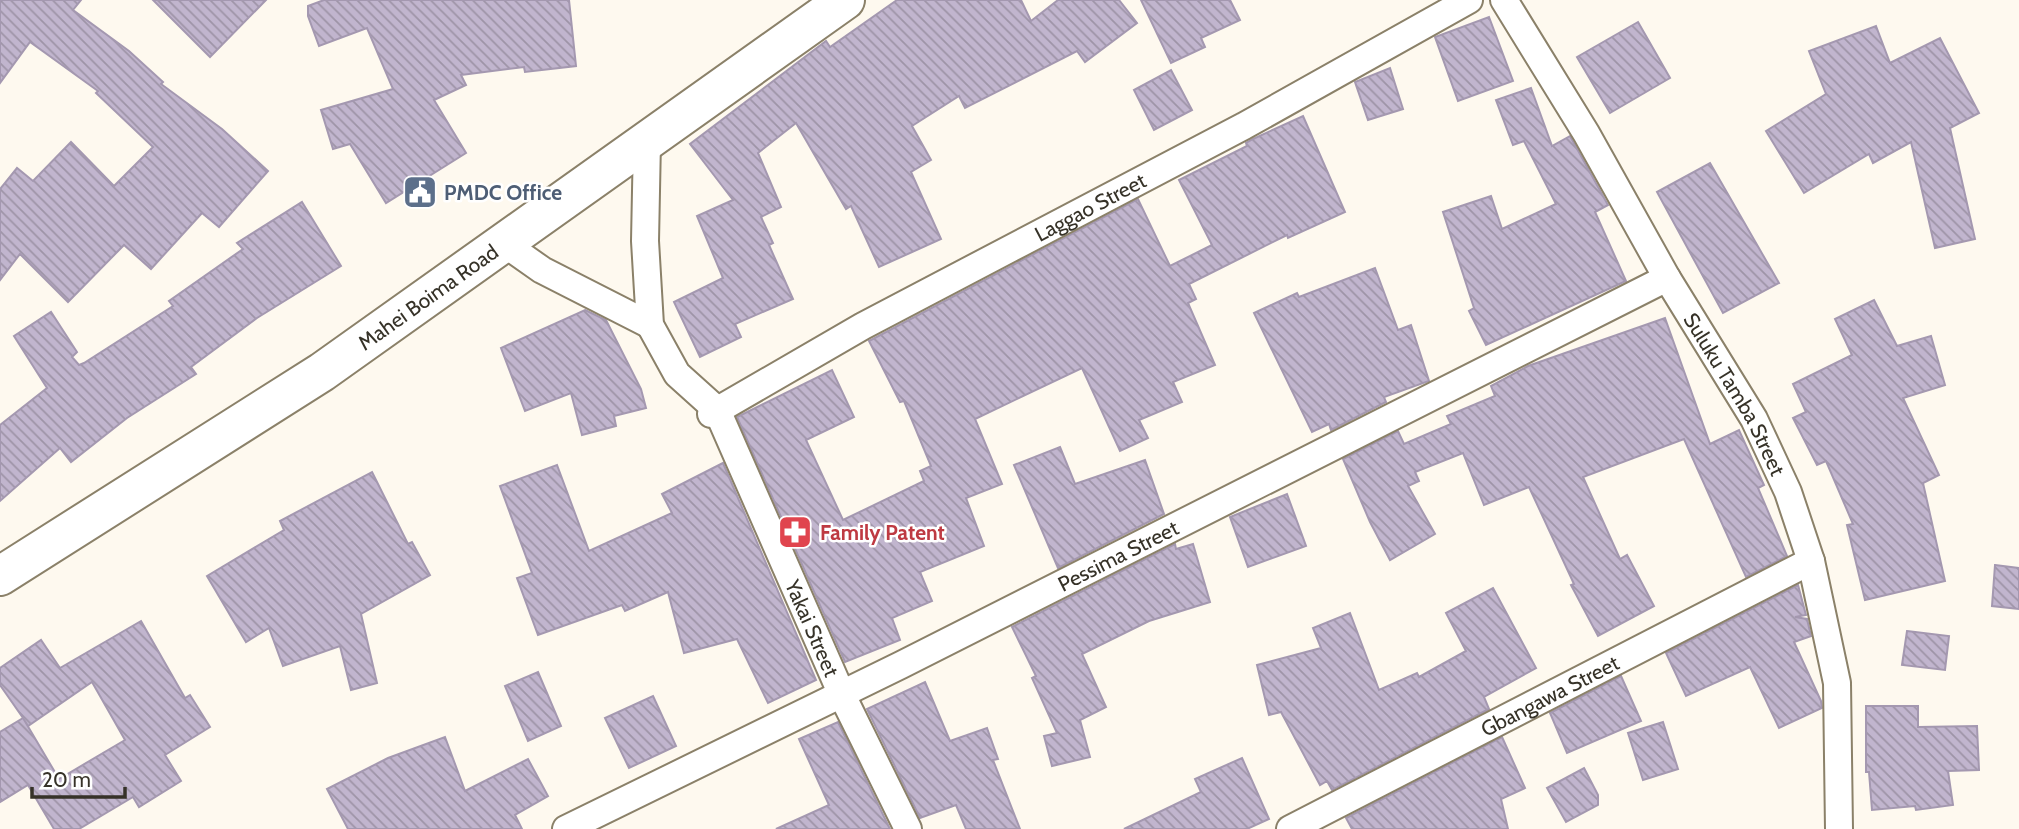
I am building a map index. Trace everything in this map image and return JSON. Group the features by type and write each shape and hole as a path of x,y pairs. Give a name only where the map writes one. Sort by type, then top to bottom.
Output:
{"main road":[{"name":"Mahei Boima Road","path":"0,576 322,372 845,0"}],"street":[{"name":"Laggao Street","path":"714,412 863,326 1244,126 1469,0"},
{"name":"Suluku Tamba Street","path":"1504,0 1586,133 1667,278 1754,419 1788,492 1811,561 1838,682 1839,829"},
{"name":"Yakai Street","path":"647,141 645,241 650,325 677,374 714,412 842,695 908,829"},
{"path":"505,244 542,270 650,325"},
{"name":"Pessima Street","path":"566,829 842,695 1667,278"},
{"name":"Gbangawa Street","path":"1290,829 1811,561"}],"building":[{"path":"0,0 81,0 73,10 129,51 163,82 161,84 222,129 268,171 219,227 202,213 151,269 124,245 68,302 20,254 0,280 0,189 17,168 33,181 71,142 114,186 153,147 96,93 98,91 30,42 0,83"},
{"path":"153,0 266,0 210,57"},
{"path":"324,0 569,0 576,66 525,72 524,67 461,75 466,85 434,100 466,153 386,203 350,144 333,149 321,110 393,89 367,28 319,46 308,16 308,6"},
{"path":"897,0 1021,0 1031,21 1058,0 1119,0 1137,23 1085,62 1077,51 965,108 959,96 912,126 931,160 911,172 941,239 879,267 851,206 846,209 796,123 758,153 781,207 761,217 773,243 769,245 793,299 735,324 741,337 700,357 674,302 723,278 697,216 733,200 690,144 826,41 830,47"},
{"path":"1141,0 1230,0 1240,20 1201,38 1205,47 1171,63"},
{"path":"1489,17 1513,81 1458,101 1435,37"},
{"path":"1638,22 1670,78 1610,113 1577,57"},
{"path":"1876,26 1890,63 1940,38 1979,113 1950,128 1975,239 1935,248 1911,142 1873,163 1869,154 1804,193 1766,131 1826,94 1809,51"},
{"path":"1390,68 1403,109 1368,120 1355,82"},
{"path":"1171,70 1192,110 1154,130 1134,90"},
{"path":"1531,88 1552,146 1570,136 1608,205 1595,212 1626,281 1486,345 1469,311 1474,308 1443,212 1491,196 1502,229 1556,204 1524,141 1513,145 1496,100"},
{"path":"1303,116 1345,212 1288,238 1287,235 1189,284 1196,299 1188,303 1215,365 1173,382 1182,402 1139,420 1148,438 1120,451 1082,368 975,419 1002,484 966,498 984,546 920,572 932,601 892,618 900,640 845,662 737,417 832,370 854,417 806,440 843,520 924,481 920,471 931,466 904,401 900,402 869,341 1138,199 1170,266 1212,245 1179,180 1247,146 1246,143 1253,139"},
{"path":"1710,163 1779,283 1723,313 1657,192"},
{"path":"302,202 341,266 257,318 191,367 196,374 127,418 71,462 60,448 0,501 0,425 47,388 14,336 51,312 77,352 72,357 79,365 84,363 173,306 169,301 243,249 237,243"},
{"path":"1375,268 1398,330 1411,325 1429,381 1384,397 1386,402 1331,430 1329,424 1312,432 1254,313 1297,293 1299,297"},
{"path":"1874,300 1897,346 1931,336 1945,385 1903,398 1939,475 1923,483 1945,581 1865,600 1847,525 1853,524 1826,461 1817,465 1793,418 1806,412 1793,384 1852,355 1835,319"},
{"path":"585,310 606,320 641,389 646,408 614,416 616,426 582,435 571,393 525,411 501,348"},
{"path":"1665,318 1710,444 1739,430 1764,485 1758,488 1787,556 1746,577 1684,439 1583,477 1620,559 1627,555 1654,606 1598,636 1571,585 1574,584 1529,487 1484,505 1463,453 1415,472 1419,481 1408,486 1435,534 1390,560 1370,522 1343,459 1398,431 1404,444 1451,424 1447,416 1495,396 1491,386 1528,366"},
{"path":"1060,447 1075,484 1145,460 1164,514 1058,568 1014,465"},
{"path":"723,463 816,680 768,703 737,639 684,653 668,592 625,611 622,605 538,635 517,578 532,573 500,486 557,465 589,551 672,513 662,494"},
{"path":"372,472 408,544 412,542 430,575 361,614 377,683 351,690 340,646 283,666 269,628 246,642 207,576 284,530 280,521"},
{"path":"1287,494 1306,546 1248,567 1230,517"},
{"path":"1175,544 1176,549 1193,544 1210,602 1149,621 1082,654 1106,707 1080,720 1090,757 1052,766 1044,736 1057,733 1032,678 1036,676 1012,627"},
{"path":"1995,565 2019,568 2019,609 1992,606"},
{"path":"1798,585 1806,615 1795,617 1807,619 1811,636 1794,642 1822,708 1779,728 1750,667 1686,696 1666,653"},
{"path":"1493,588 1536,668 1484,697 1489,709 1332,790 1327,781 1320,785 1281,712 1269,715 1257,665 1321,648 1313,628 1350,613 1379,690 1417,673 1419,677 1466,651 1446,613"},
{"path":"141,621 185,698 190,695 210,727 165,755 181,781 139,807 133,797 79,829 54,829 28,785 0,802 0,732 23,718 0,685 0,668 41,640 60,668","holes":["92,682 125,740 59,779 23,718 28,726"]},
{"path":"1907,631 1949,636 1945,670 1902,665"},
{"path":"538,672 561,726 528,741 505,686"},
{"path":"1621,676 1641,721 1567,753 1550,713"},
{"path":"925,682 950,741 987,728 998,759 993,760 1020,829 966,829 956,805 920,818 867,709"},
{"path":"653,696 676,746 629,768 605,718"},
{"path":"1866,706 1918,706 1918,727 1977,726 1979,770 1948,771 1953,805 1916,810 1915,806 1872,810 1869,772 1866,772"},
{"path":"838,722 890,829 776,829 829,805 799,739"},
{"path":"1663,722 1678,769 1643,780 1628,733"},
{"path":"445,737 465,791 528,759 548,796 515,815 522,829 348,829 327,789 388,758"},
{"path":"1502,737 1525,788 1501,799 1508,829 1352,829 1346,818"},
{"path":"1242,758 1269,819 1247,829 1124,829 1201,792 1195,779"},
{"path":"1584,768 1598,795 1598,805 1566,822 1547,788"}],"place":[{"name":"PMDC Office","path":"420,192"},
{"name":"Family Patent","path":"795,532"}]}
